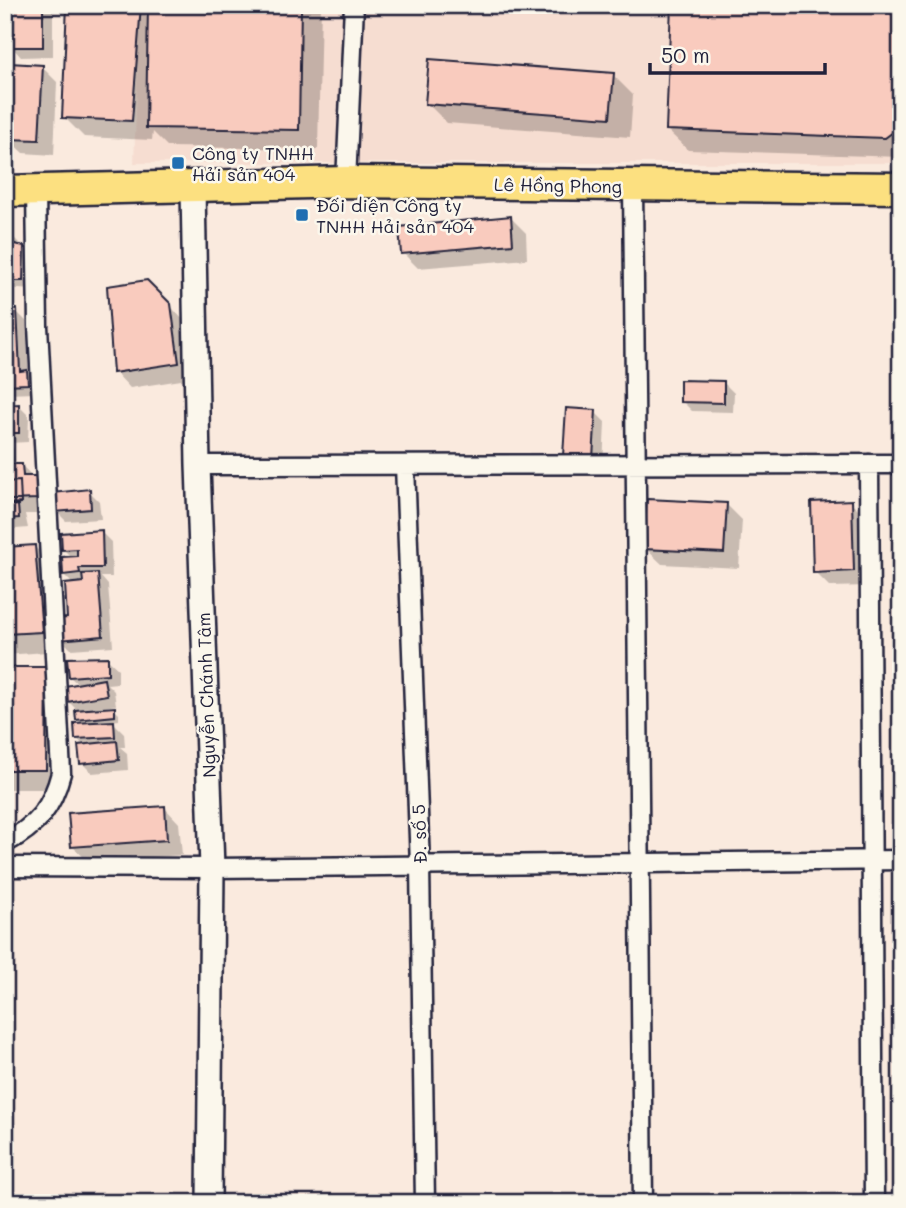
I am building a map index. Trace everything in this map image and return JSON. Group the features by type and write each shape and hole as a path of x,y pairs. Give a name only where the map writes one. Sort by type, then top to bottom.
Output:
{"highway":[{"name":"Lê Hồng Phong","path":"5,191 193,188 346,181 901,188"}],"street":[{"path":"346,181 354,5"},
{"path":"633,186 637,862 643,1203"},
{"name":"Nguyễn Chánh Tâm","path":"193,188 198,465 212,868 209,1203"},
{"path":"5,843 43,817 55,796 61,773 38,326 36,191"},
{"path":"869,464 874,1203"},
{"path":"198,465 901,464"},
{"name":"Đ. số 5","path":"405,465 420,865 425,1203"},
{"path":"5,867 212,868 901,860"}],"shaded area":[{"path":"140,5 901,5 901,163 134,163"}],"building":[{"path":"9,5 43,5 43,47 10,47"},
{"path":"67,5 141,5 132,121 62,118"},
{"path":"148,5 301,5 299,130 146,128"},
{"path":"671,5 901,5 901,126 885,138 666,130"},
{"path":"429,59 614,73 610,118 425,104"},
{"path":"9,63 43,65 39,140 6,139"},
{"path":"511,216 513,244 401,254 399,227"},
{"path":"5,234 12,234 10,243 24,246 23,281 5,281"},
{"path":"147,280 171,304 179,363 113,373 107,286"},
{"path":"17,309 20,371 27,370 28,384 5,385 5,310"},
{"path":"680,380 724,381 724,403 680,402"},
{"path":"19,404 19,433 5,433 5,405"},
{"path":"566,408 596,410 593,458 563,456"},
{"path":"5,464 22,464 23,476 37,476 38,499 5,500"},
{"path":"20,481 21,503 5,504 5,482"},
{"path":"90,489 91,509 54,512 53,493"},
{"path":"647,499 727,503 724,553 644,549"},
{"path":"852,500 854,571 813,573 811,502"},
{"path":"18,505 19,518 5,519 5,506"},
{"path":"102,530 103,568 79,568 80,573 63,575 62,557 77,556 77,549 62,550 61,533"},
{"path":"35,545 42,632 5,634 5,547"},
{"path":"98,573 103,636 59,640 57,619 67,618 65,584 83,582 82,574"},
{"path":"108,657 108,674 69,677 67,658"},
{"path":"5,667 47,667 46,770 5,770"},
{"path":"104,679 107,695 67,702 65,686"},
{"path":"115,707 115,716 76,720 75,710"},
{"path":"114,721 115,737 75,739 74,723"},
{"path":"117,741 119,760 80,764 78,745"},
{"path":"165,806 167,840 71,847 68,813"}],"place":[{"name":"Công ty TNHH Hải sản 404","path":"178,163"},
{"name":"Đối diện Công ty TNHH Hải sản 404","path":"302,215"}]}
